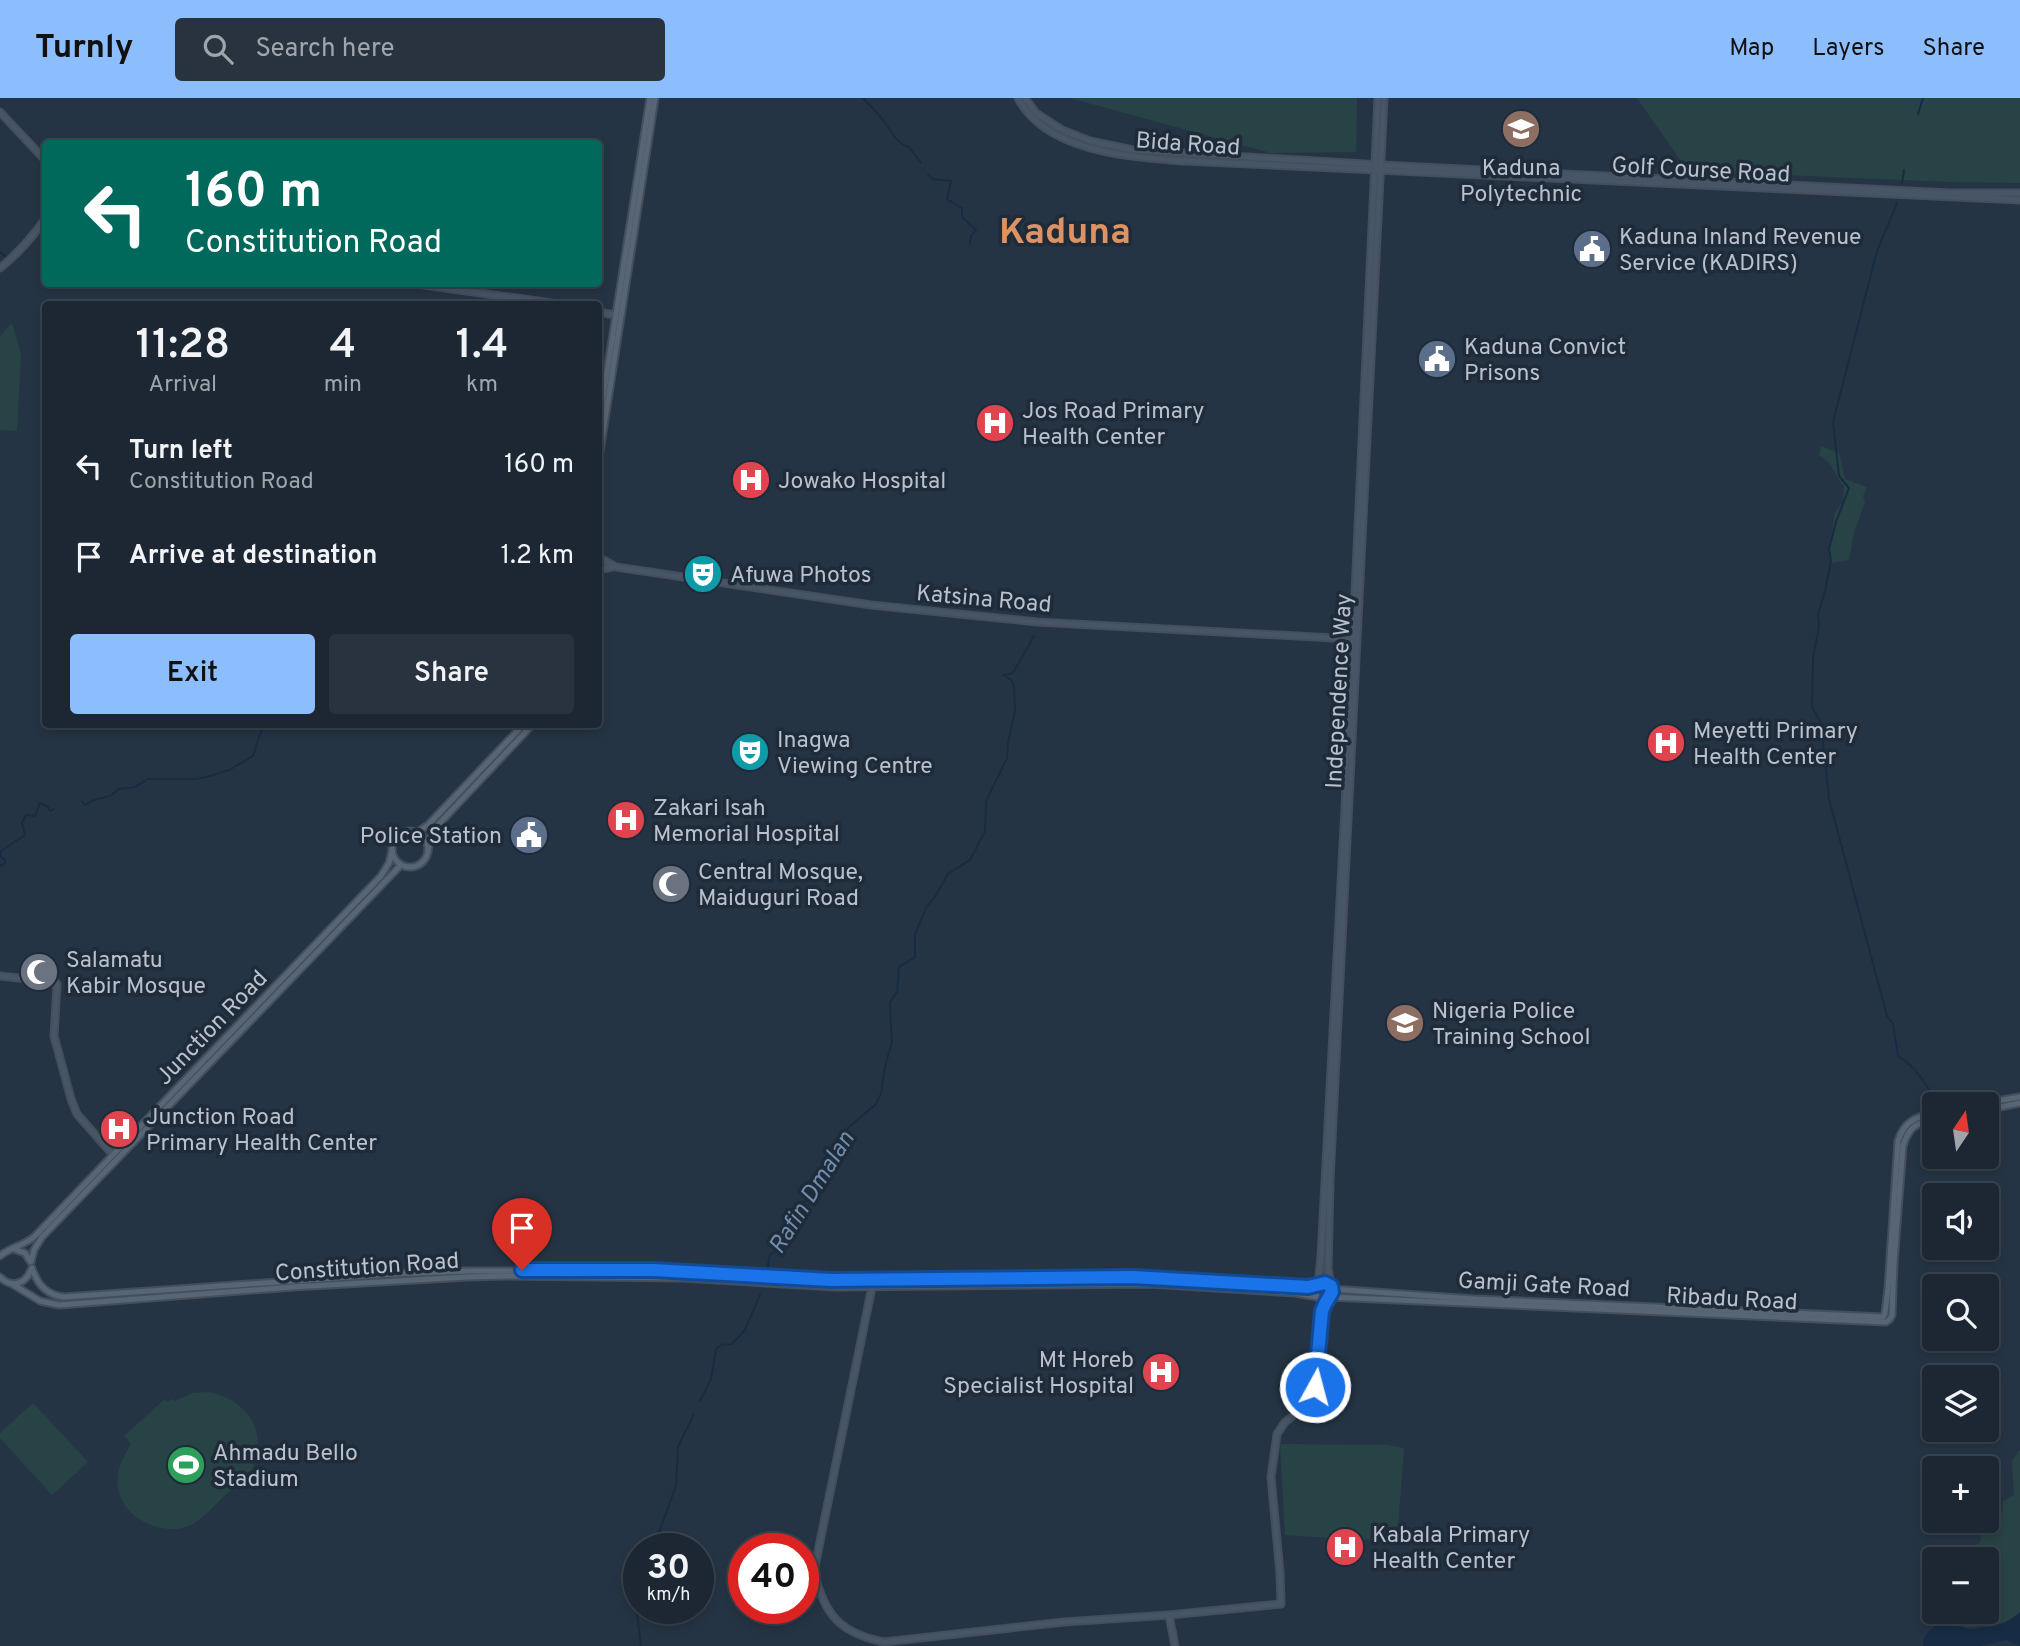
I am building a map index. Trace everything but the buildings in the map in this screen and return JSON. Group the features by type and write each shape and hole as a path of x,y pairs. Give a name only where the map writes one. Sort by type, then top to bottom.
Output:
{"main road":[{"path":"602,402 650,98"},
{"path":"602,438 655,98"},
{"path":"416,833 428,825 520,728"},
{"path":"428,851 425,840 416,833 407,832 401,834 393,843 392,851 401,865 410,867 424,861 428,851 431,835 436,827 529,728"},
{"name":"Junction Road","path":"0,1256 30,1241 381,876 392,851"},
{"name":"Junction Road","path":"31,1265 34,1250 42,1237 401,865"},
{"path":"1999,1101 2020,1097"},
{"path":"1999,1107 2020,1103"},
{"name":"Gamji Gate Road","path":"1331,1288 1585,1306 1880,1317 1885,1315 1888,1289 1898,1141 1905,1126 1911,1120 1922,1117"},
{"name":"Ribadu Road","path":"1329,1298 1585,1306 1882,1323 1889,1321 1892,1315 1903,1146 1908,1131 1922,1122"},
{"name":"Constitution Road","path":"14,1249 25,1253 37,1280 46,1290 64,1297 467,1277 757,1278 819,1286 872,1287 1067,1276 1308,1287 1318,1285"},
{"path":"0,1286 23,1282 30,1273 31,1265"},
{"name":"Constitution Road","path":"0,1277 40,1301 59,1305 230,1289"},
{"name":"Constitution Road","path":"768,1279 1150,1284 1295,1293 1318,1298"},
{"path":"1325,1283 1331,1288 1329,1298 1318,1298 1315,1290 1318,1285 1325,1283"}],"street":[{"name":"Bida Road","path":"1018,98 1032,117 1061,136 1086,147 1184,162 1378,167"},
{"name":"Bida Road","path":"1025,98 1036,113 1062,130 1120,152"},
{"name":"Independence Way","path":"1331,1288 1328,1269 1331,1180 1378,167 1378,98"},
{"name":"Independence Way","path":"1318,1285 1378,167 1384,98"},
{"path":"0,112 42,157"},
{"name":"Golf Course Road","path":"1378,167 2020,200"},
{"name":"Golf Course Road","path":"1981,197 2020,194"},
{"path":"0,268 42,223"},
{"path":"438,287 537,301"},
{"path":"602,313 615,315"},
{"name":"Katsina Road","path":"602,559 616,567"},
{"name":"Katsina Road","path":"602,569 616,567 871,605 1037,622 1352,639"},
{"path":"0,977 57,984 54,1036 71,1099 77,1114 113,1155"},
{"path":"872,1287 814,1571 827,1610 840,1625 868,1639 884,1642 1064,1622 1281,1604 1271,1477 1277,1434 1280,1428 1306,1406 1315,1387 1322,1311 1318,1298"},
{"path":"1322,1311 1329,1298"},
{"path":"1169,1615 1175,1646"}],"green space":[{"path":"1070,98 1357,98 1356,152 1271,153"},
{"path":"1637,98 2020,98 2020,183 1688,171"},
{"path":"12,323 21,354 17,431 0,430 0,336"},
{"path":"1821,446 1839,453 1845,479 1867,487 1849,560 1832,563 1829,552 1835,513 1843,502 1844,486 1831,466 1819,455"},
{"name":"Ahmadu Bello Stadium","path":"208,1392 238,1404 251,1420 258,1439 252,1469 191,1525 173,1529 154,1526 130,1511 120,1496 118,1473 131,1444 124,1436 165,1399 168,1402 172,1399 175,1401 193,1393"},
{"path":"33,1403 88,1462 52,1495 0,1438 0,1433"},
{"path":"1280,1444 1387,1445 1404,1448 1397,1540 1285,1535"},
{"path":"2020,1450 2020,1612 2005,1623 1999,1624 1999,1547 1975,1547 1981,1541 1982,1533 1999,1533 1999,1514 2002,1513 2003,1501 2014,1495 2012,1461"},
{"path":"1963,1624 1997,1624 1967,1628"}],"water":[{"path":"2020,1612 2020,1646 2006,1640 1981,1646 1923,1646 1928,1632 1939,1624 1971,1629 1984,1628 2004,1623"}],"waterway":[{"path":"863,98 921,163"},
{"path":"1918,114 1923,98"},
{"path":"1902,183 1904,170"},
{"path":"928,175 933,179 951,181 947,199 962,208 962,217 976,230 970,243"},
{"path":"1897,203 1877,251 1833,422 1839,476 1849,488 1829,549 1831,561 1818,614 1819,626 1813,658 1812,707 1821,723 1829,799 1887,1016 1893,1024 1898,1056 1916,1071 1930,1092"},
{"path":"0,252 6,257"},
{"name":"Rafin Dmalan","path":"767,1270 770,1255 781,1248 788,1237 815,1184 830,1165 843,1132 875,1105 881,1094 892,1042 890,1002 897,992 899,967 915,957 915,934 927,906 948,874 970,860 985,831 986,801 1007,758 1015,711 1014,687 1012,681 1004,675 1013,673 1034,636"},
{"path":"82,801 85,805 110,796 119,789 135,787 148,779 196,779 229,770 253,756 261,731 265,728"},
{"path":"0,866 5,863 0,856 1,851 25,835 22,823 26,815 35,816 40,803 50,811 54,809"},
{"path":"700,1401 711,1379 716,1349 721,1345 732,1344 745,1330 760,1295"},
{"path":"659,1533 676,1485 678,1447 694,1414"},
{"path":"638,1624 641,1646"}],"place":[{"name":"Kaduna Polytechnic","path":"1521,129"},
{"name":"Kaduna Inland Revenue Service (KADIRS)","path":"1592,249"},
{"name":"Kaduna Convict Prisons","path":"1437,359"},
{"name":"Jos Road Primary Health Center","path":"995,423"},
{"name":"Jowako Hospital","path":"751,480"},
{"name":"Afuwa Photos","path":"703,574"},
{"name":"Meyetti Primary Health Center","path":"1666,743"},
{"name":"Inagwa Viewing Centre","path":"750,752"},
{"name":"Zakari Isah Memorial Hospital","path":"626,820"},
{"name":"Police Station","path":"529,835"},
{"name":"Central Mosque, Maiduguri Road","path":"671,884"},
{"name":"Salamatu Kabir Mosque","path":"39,972"},
{"name":"Nigeria Police Training School","path":"1405,1023"},
{"name":"Junction Road Primary Health Center","path":"119,1129"},
{"name":"Mt Horeb Specialist Hospital","path":"1161,1372"},
{"name":"Ahmadu Bello Stadium","path":"186,1465"},
{"name":"Kabala Primary Health Center","path":"1345,1547"}],"district":[{"name":"Kaduna","path":"1065,230"}],"route":[{"path":"522,1270 653,1270 831,1280 1067,1276 1161,1278 1308,1287 1325,1283 1331,1286 1332,1292 1322,1311 1315,1387"}]}
